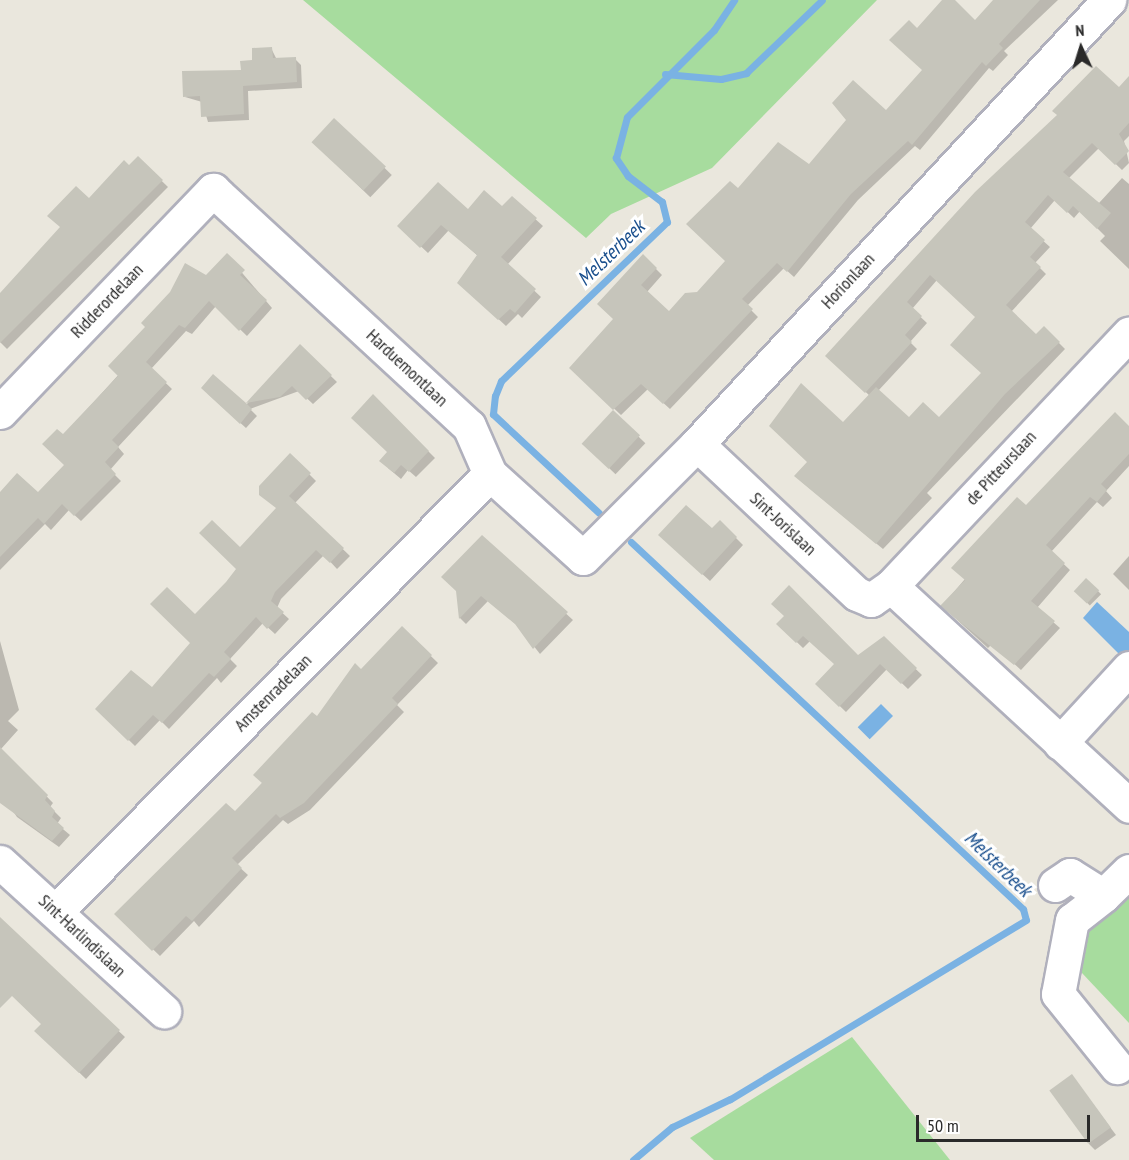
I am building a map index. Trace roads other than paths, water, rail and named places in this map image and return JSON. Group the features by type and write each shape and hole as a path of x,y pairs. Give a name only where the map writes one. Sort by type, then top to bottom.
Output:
{"street":[{"name":"Horionlaan","path":"583,558 697,444 1109,0"},
{"name":"Ridderordelaan","path":"0,412 213,190"},
{"name":"Harduemontlaan","path":"213,190 469,426 490,474 583,558"},
{"name":"de Pitteurslaan","path":"881,593 1125,346"},
{"name":"Sint-Jorislaan","path":"697,444 857,594 881,593 1060,743 1129,806"},
{"name":"Amstenradelaan","path":"56,911 490,474"},
{"path":"1060,743 1127,670"},
{"name":"Sint-Harlindislaan","path":"0,862 164,1011"},
{"path":"1117,1067 1058,994 1072,920 1103,896 1129,871"},
{"path":"1055,885 1070,875 1103,896"}],"water":[{"path":"1097,602 1129,632 1129,664 1083,618"},
{"path":"881,704 893,716 870,739 858,727"}],"waterway":[{"name":"Melsterbeek","path":"599,513 493,414 495,396 501,381 667,222 662,202 628,176 616,158 627,117 714,30 734,0"},
{"path":"665,74 721,79 746,73 822,0"},
{"name":"Melsterbeek","path":"631,542 1023,909 1026,920 730,1099 672,1127 633,1160"}]}
